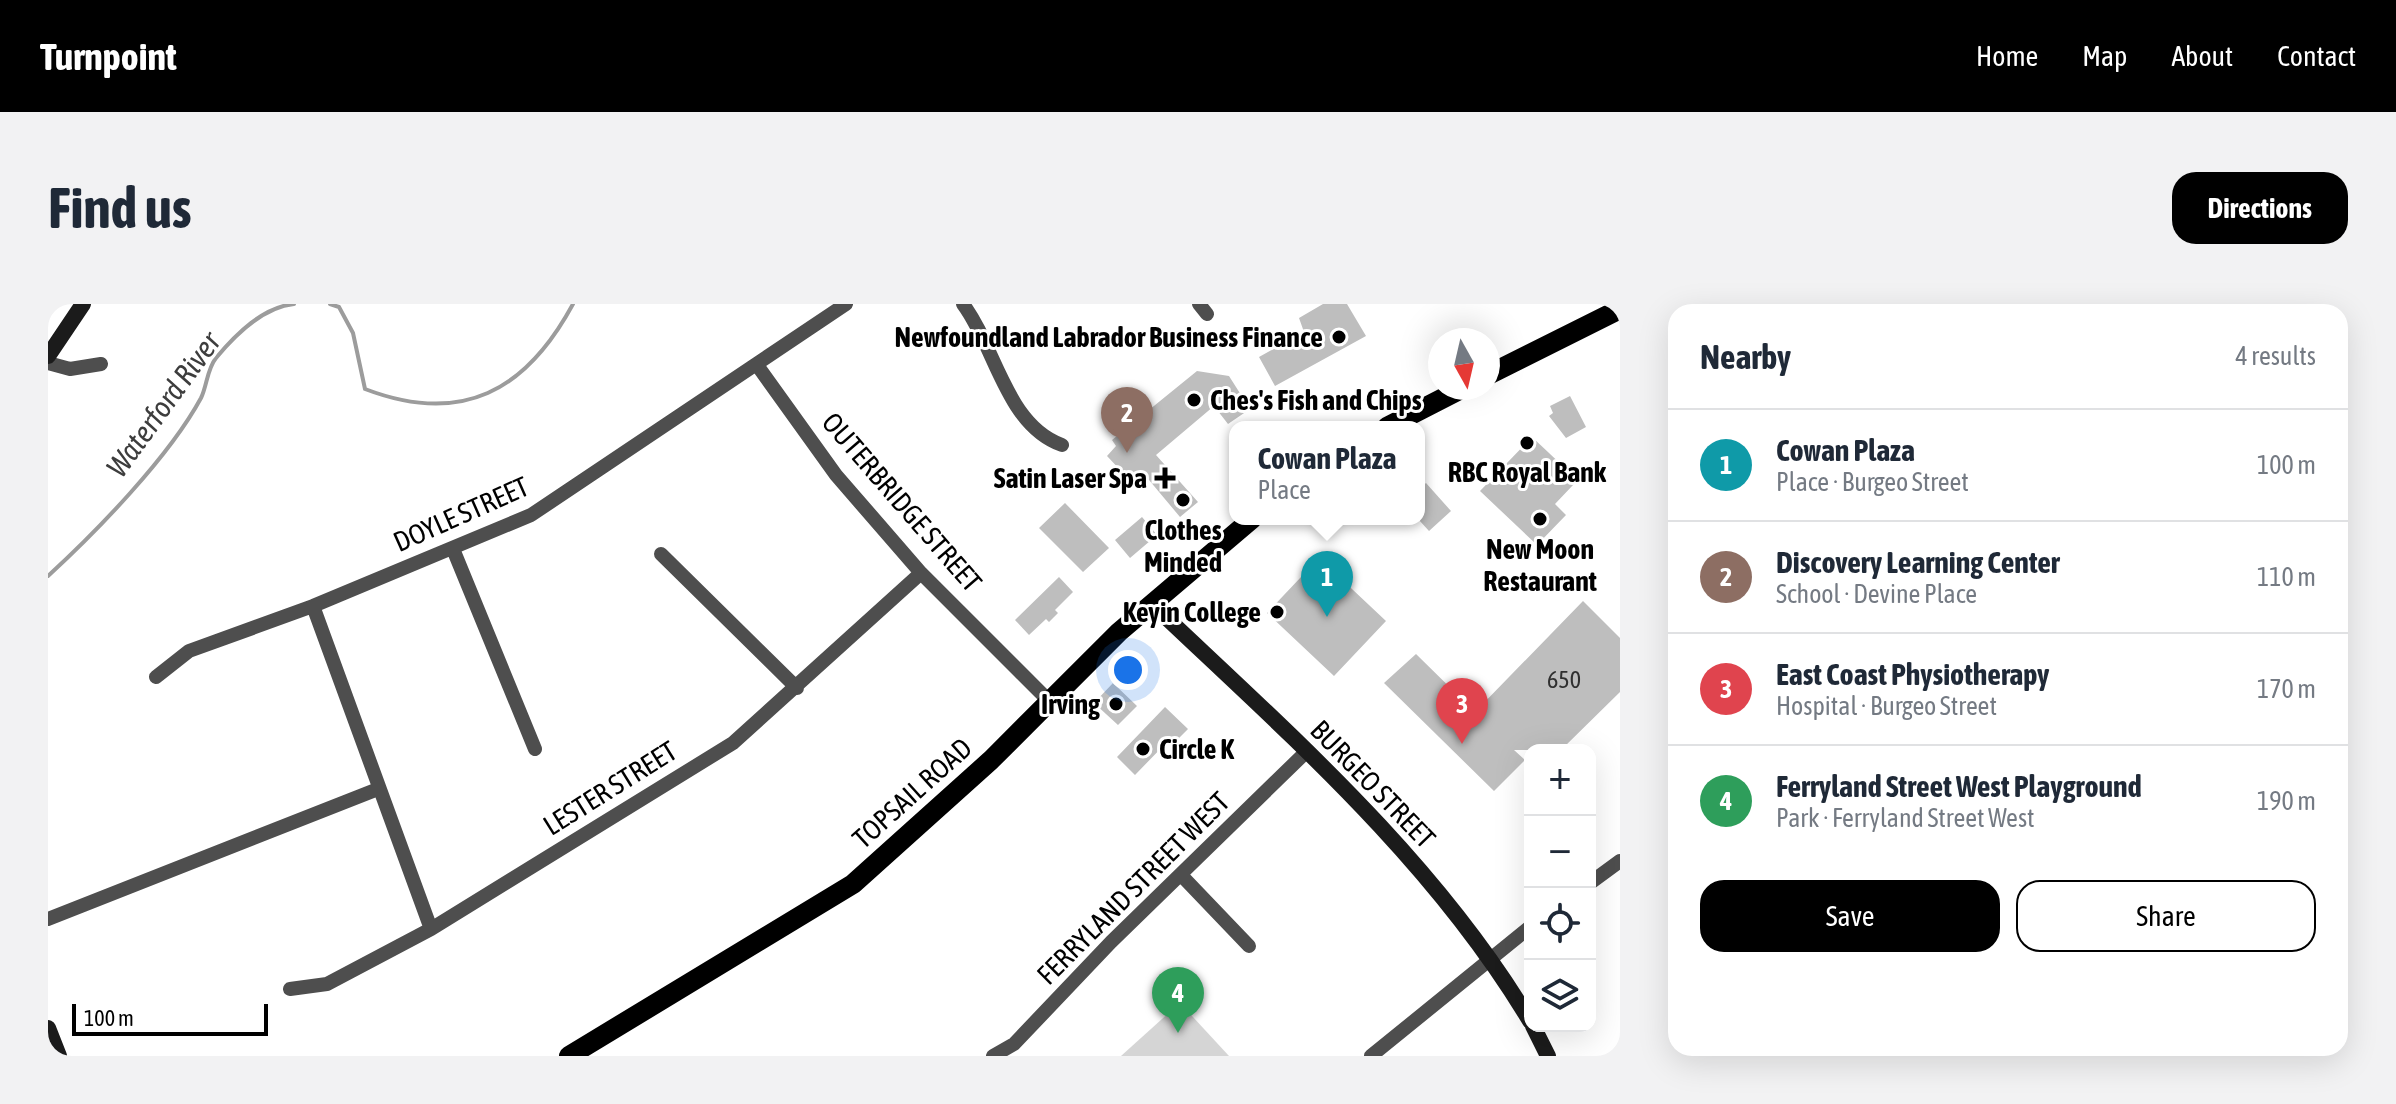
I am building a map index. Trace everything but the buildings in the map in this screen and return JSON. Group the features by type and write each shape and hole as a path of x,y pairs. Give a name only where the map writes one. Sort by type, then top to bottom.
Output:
{"main road":[{"path":"1500,369 1620,309"},
{"path":"1399,421 1440,400"},
{"name":"TOPSAIL ROAD","path":"569,1056 853,884 991,760 1119,632 1245,525"}],"street":[{"path":"48,356 83,304"},
{"name":"DOYLE STREET","path":"156,677 189,651 313,606 531,515 846,304"},
{"path":"963,304 1022,413 1041,437 1062,445"},
{"path":"48,363 70,369 101,364"},
{"name":"OUTERBRIDGE STREET","path":"757,365 836,475 921,573 1049,701"},
{"path":"453,549 535,749"},
{"path":"661,554 797,688"},
{"name":"LESTER STREET","path":"290,989 327,984 431,929 733,743 921,573"},
{"name":"BURGEO STREET","path":"1153,605 1387,832 1448,901 1524,1012"},
{"path":"313,606 431,929"},
{"name":"FERRYLAND STREET WEST","path":"993,1056 1014,1044 1111,942 1306,752"},
{"path":"48,919 378,789"},
{"path":"1596,879 1620,861"},
{"path":"1182,876 1249,946"},
{"path":"1371,1056 1524,931"},
{"path":"48,1028 59,1056"},
{"name":"BURGEO STREET","path":"1536,1032 1548,1056"}],"shaded area":[{"path":"1180,1003 1229,1056 1121,1056 1172,1010"}],"waterway":[{"name":"Waterford River","path":"48,576 110,515 170,444 201,398 211,367 224,349 261,316 294,304"},
{"name":"Waterford River","path":"330,304 339,307 353,333 365,389 400,400 432,404 461,401 488,393 512,379 555,334 573,304"}],"place":[{"name":"Newfoundland Labrador Business Finance","path":"1339,337"},
{"name":"Ches's Fish and Chips","path":"1194,400"},
{"name":"RBC Royal Bank","path":"1527,443"},
{"name":"Discovery Learning Center","path":"1127,453"},
{"name":"Satin Laser Spa","path":"1165,478"},
{"name":"Clothes Minded","path":"1183,500"},
{"name":"New Moon Restaurant","path":"1540,519"},
{"name":"Keyin College","path":"1277,612"},
{"name":"Cowan Plaza","path":"1327,617"},
{"name":"Irving","path":"1116,704"},
{"name":"East Coast Physiotherapy","path":"1462,744"},
{"name":"Circle K","path":"1143,749"},
{"name":"Ferryland Street West Playground","path":"1178,1033"}]}
